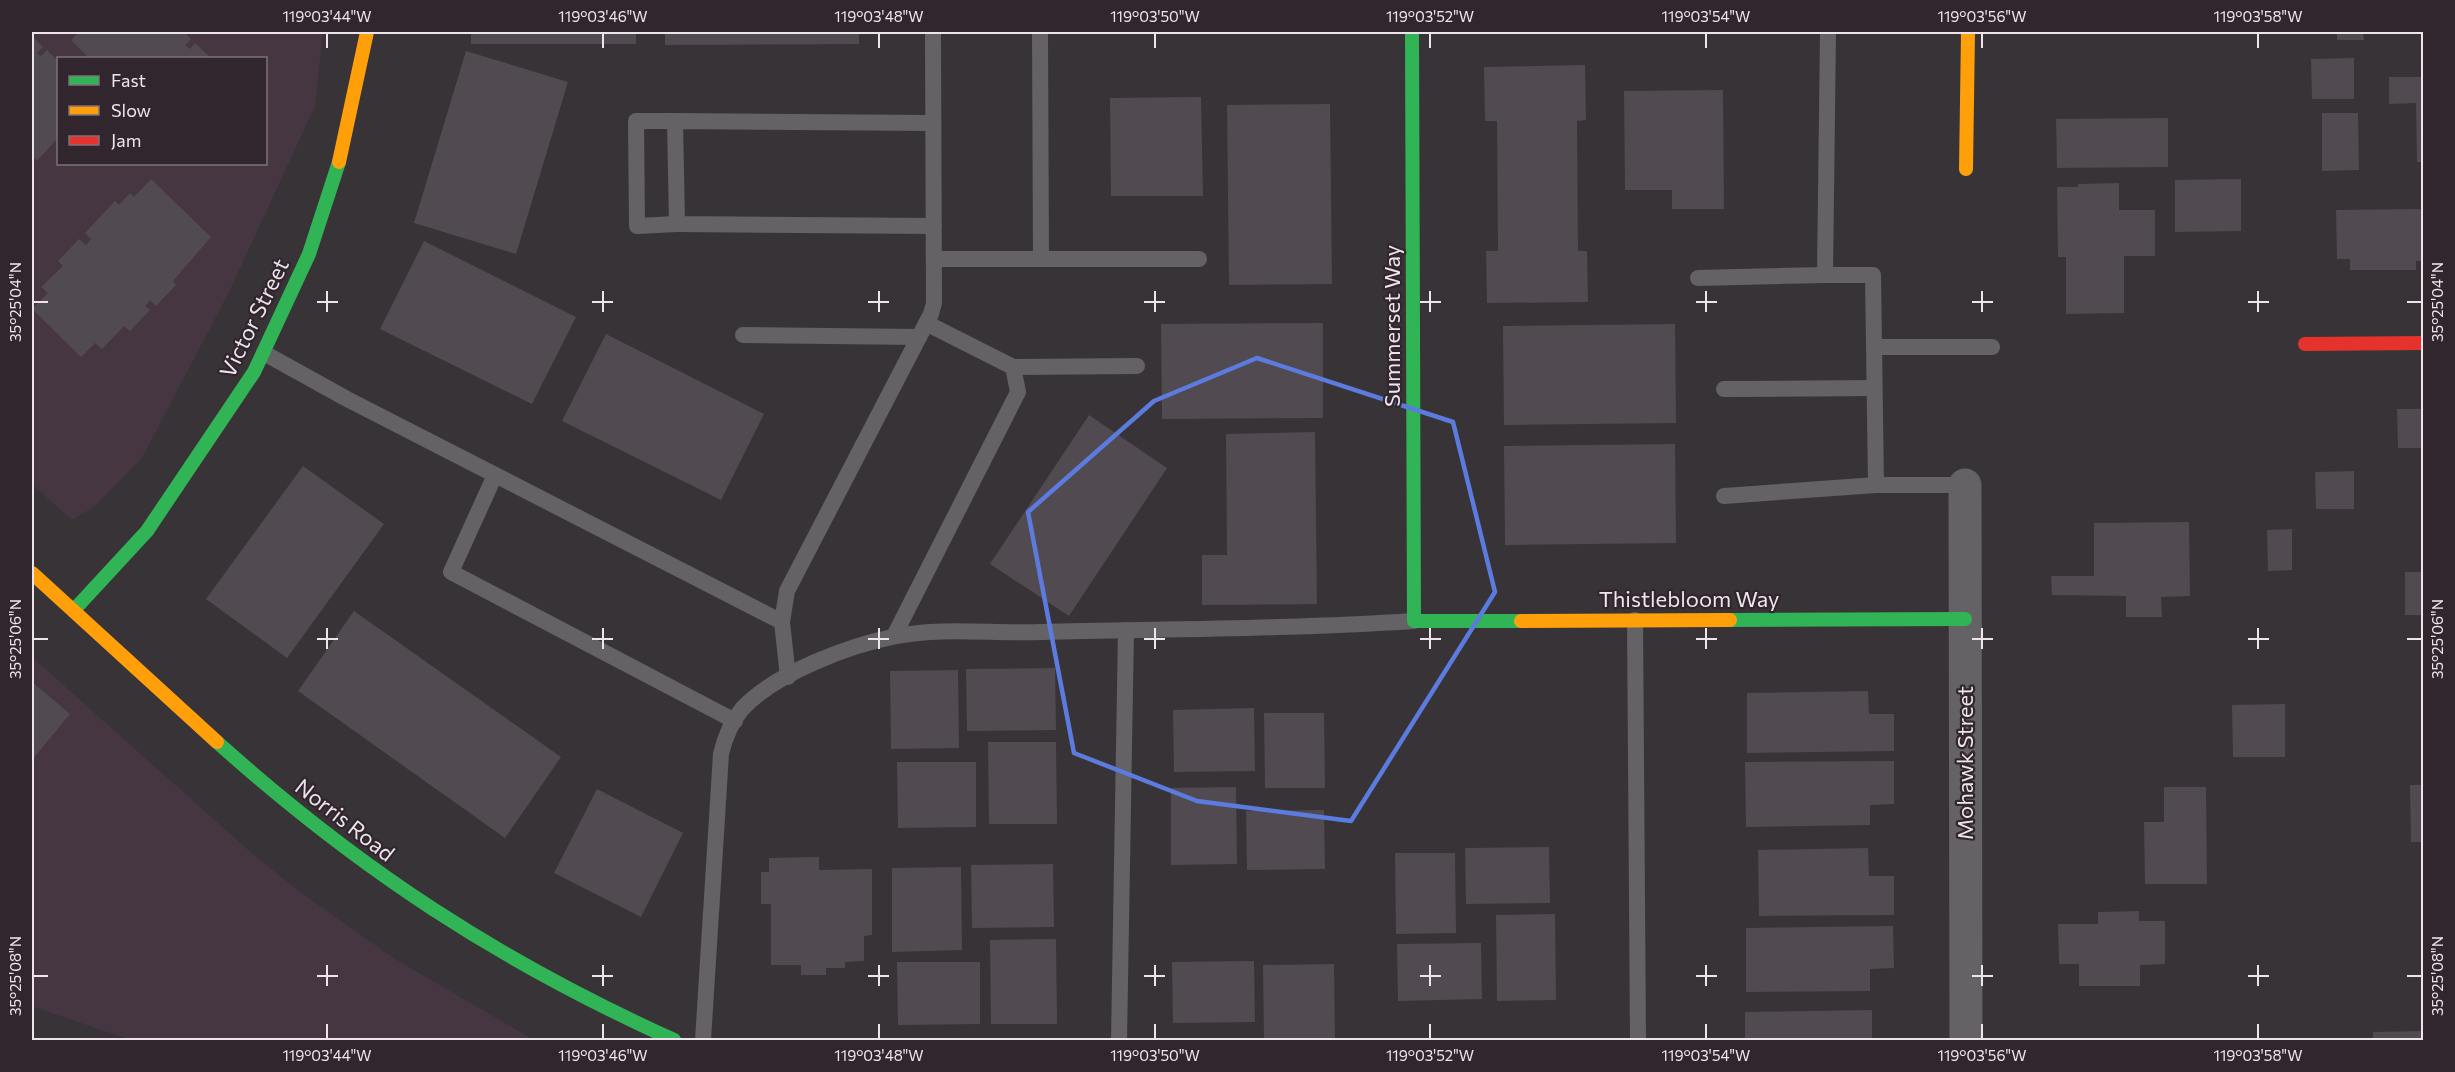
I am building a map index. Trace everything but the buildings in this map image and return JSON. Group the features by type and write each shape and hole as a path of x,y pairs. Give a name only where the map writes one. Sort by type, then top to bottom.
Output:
{"street":[{"name":"Victor Street","path":"74,610 147,531 255,372 293,295 324,213 353,113 367,32"},
{"name":"Summerset Way","path":"1412,32 1414,621"},
{"path":"1966,169 1968,32"},
{"path":"2305,344 2424,343"},
{"name":"Mohawk Street","path":"1965,485 1966,1041"},
{"name":"Norris Road","path":"32,573 224,749 324,833 399,888 517,963 620,1017 674,1041"},
{"name":"Thistlebloom Way","path":"1414,621 1965,619"}],"lane":[{"path":"788,677 782,622 787,591 934,303 933,32"},
{"path":"1040,32 1041,258"},
{"path":"1825,275 1828,32"},
{"path":"933,123 636,121 637,226 676,224 934,226"},
{"path":"675,121 676,224"},
{"path":"934,259 1199,260"},
{"path":"1698,278 1873,275 1876,485"},
{"path":"743,335 922,330 1013,367 1137,366"},
{"path":"1874,347 1992,347"},
{"path":"264,353 495,475 782,622"},
{"path":"894,636 1018,392 1013,367"},
{"path":"1724,389 1874,388"},
{"path":"495,475 451,572 735,721"},
{"path":"1724,496 1876,485 1965,485"},
{"path":"1635,620 1638,1041"},
{"path":"703,1041 721,754 727,732 742,710 758,696 788,677 842,652 894,636 927,631 1014,633 1414,621"},
{"path":"1119,1041 1126,630"}],"highlighted area":[{"path":"1257,358 1453,422 1495,592 1351,821 1197,801 1074,753 1028,512 1154,401"}],"shaded area":[{"path":"32,32 323,32 315,106 229,292 142,458 94,507 72,520 32,484"},
{"path":"32,657 255,856 300,892 395,959 534,1040 130,1040 32,1006"}],"traffic: fast":[{"path":"1412,32 1414,621 1521,621"},
{"path":"74,610 147,531 254,372 309,254 339,162"},
{"path":"1730,620 1965,619"},
{"path":"217,742 324,831 378,872 434,909 490,945 549,978 674,1040"}],"traffic: slow":[{"path":"339,162 367,32"},
{"path":"1966,169 1968,32"},
{"path":"32,573 217,742"},
{"path":"1521,621 1730,620"}],"traffic: jam":[{"path":"2305,344 2424,343"}]}
